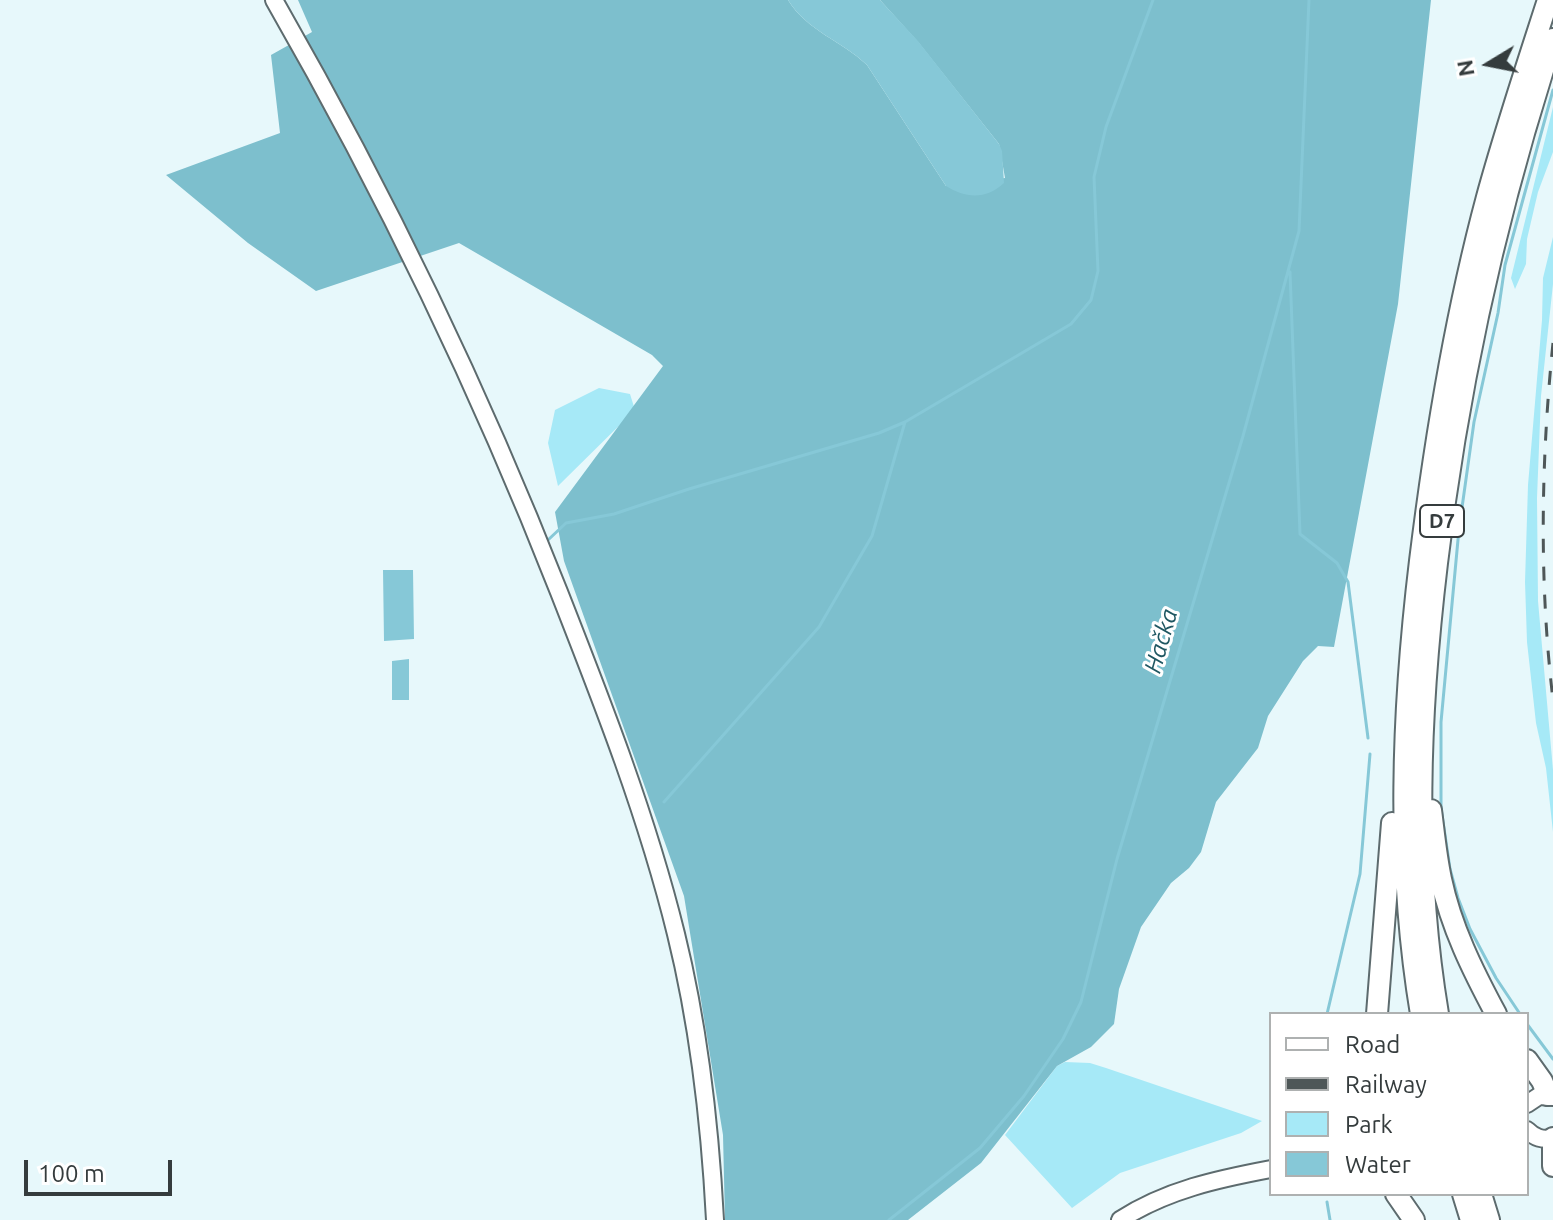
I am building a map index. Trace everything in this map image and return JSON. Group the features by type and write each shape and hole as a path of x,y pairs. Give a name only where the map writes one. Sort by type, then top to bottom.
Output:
{"highway":[{"name":"D7","path":"1438,1012 1425,915 1421,854 1413,621 1429,485 1455,339 1487,199 1548,0"},
{"name":"D7","path":"1421,1012 1409,916 1403,793 1446,488 1469,356 1504,202 1553,39"},
{"path":"1377,1012 1397,720 1416,698 1431,731 1430,805 1441,880 1465,952 1495,1012"},
{"path":"1529,1063 1550,1096"},
{"path":"1553,1138 1553,1166"},
{"path":"1397,1196 1414,1220"},
{"path":"1464,1196 1471,1220"},
{"path":"1482,1196 1489,1220"}],"street":[{"path":"274,0 373,180 461,362 538,538 609,719 658,867 685,976 704,1094 715,1220"},
{"path":"1529,1103 1539,1096 1550,1096"},
{"path":"1529,1132 1543,1139 1553,1138"},
{"path":"1120,1220 1151,1202 1177,1192 1269,1169"}],"green space":[{"path":"1553,107 1553,152 1538,192 1527,239 1526,264 1515,289 1511,278"},
{"path":"1553,237 1553,284 1541,396 1537,498 1538,601 1553,770 1553,832 1546,768 1536,723 1527,642 1525,582 1528,485 1543,278"},
{"path":"599,388 630,394 635,410 558,486 548,443 555,410"},
{"path":"1065,1062 1090,1063 1262,1121 1241,1133 1120,1173 1072,1208 1005,1135 1057,1066"}],"shaded area":[{"path":"298,0 788,0 805,20 867,65 946,186 1005,178 999,144 918,42 880,0 1431,0 1398,304 1334,647 1318,646 1303,661 1268,716 1258,748 1216,802 1201,852 1189,868 1171,883 1141,927 1119,989 1114,1024 1091,1047 1057,1066 981,1163 908,1220 725,1220 723,1135 684,896 564,561 555,512 663,366 652,355 459,243 316,291 248,243 166,175 280,133 271,55 312,32"}],"water":[{"path":"788,0 880,0 918,41 999,144 1004,183 983,195 968,195 946,186 867,65 805,20"},
{"path":"383,570 413,570 414,639 384,641"},
{"path":"409,659 409,700 392,700 392,661"}],"waterway":[{"path":"664,802 819,627 872,536 905,422 1071,324 1091,300 1098,271 1094,177 1106,127 1153,0"},
{"name":"Hačka","path":"889,1220 980,1148 1024,1096 1063,1039 1081,1002 1117,859 1243,436 1299,231 1309,0"},
{"path":"1519,1012 1470,929 1450,869 1441,808 1441,722 1459,529 1474,422 1498,313 1505,265 1553,90"},
{"path":"1290,272 1300,534 1337,563 1348,582 1368,738"},
{"path":"548,540 566,523 614,514 879,433 905,422"},
{"path":"1327,1012 1360,874 1370,754"},
{"path":"1529,1027 1553,1059"},
{"path":"1327,1202 1330,1220"}],"railway":[{"path":"1553,343 1543,522 1545,611 1553,700"}]}
